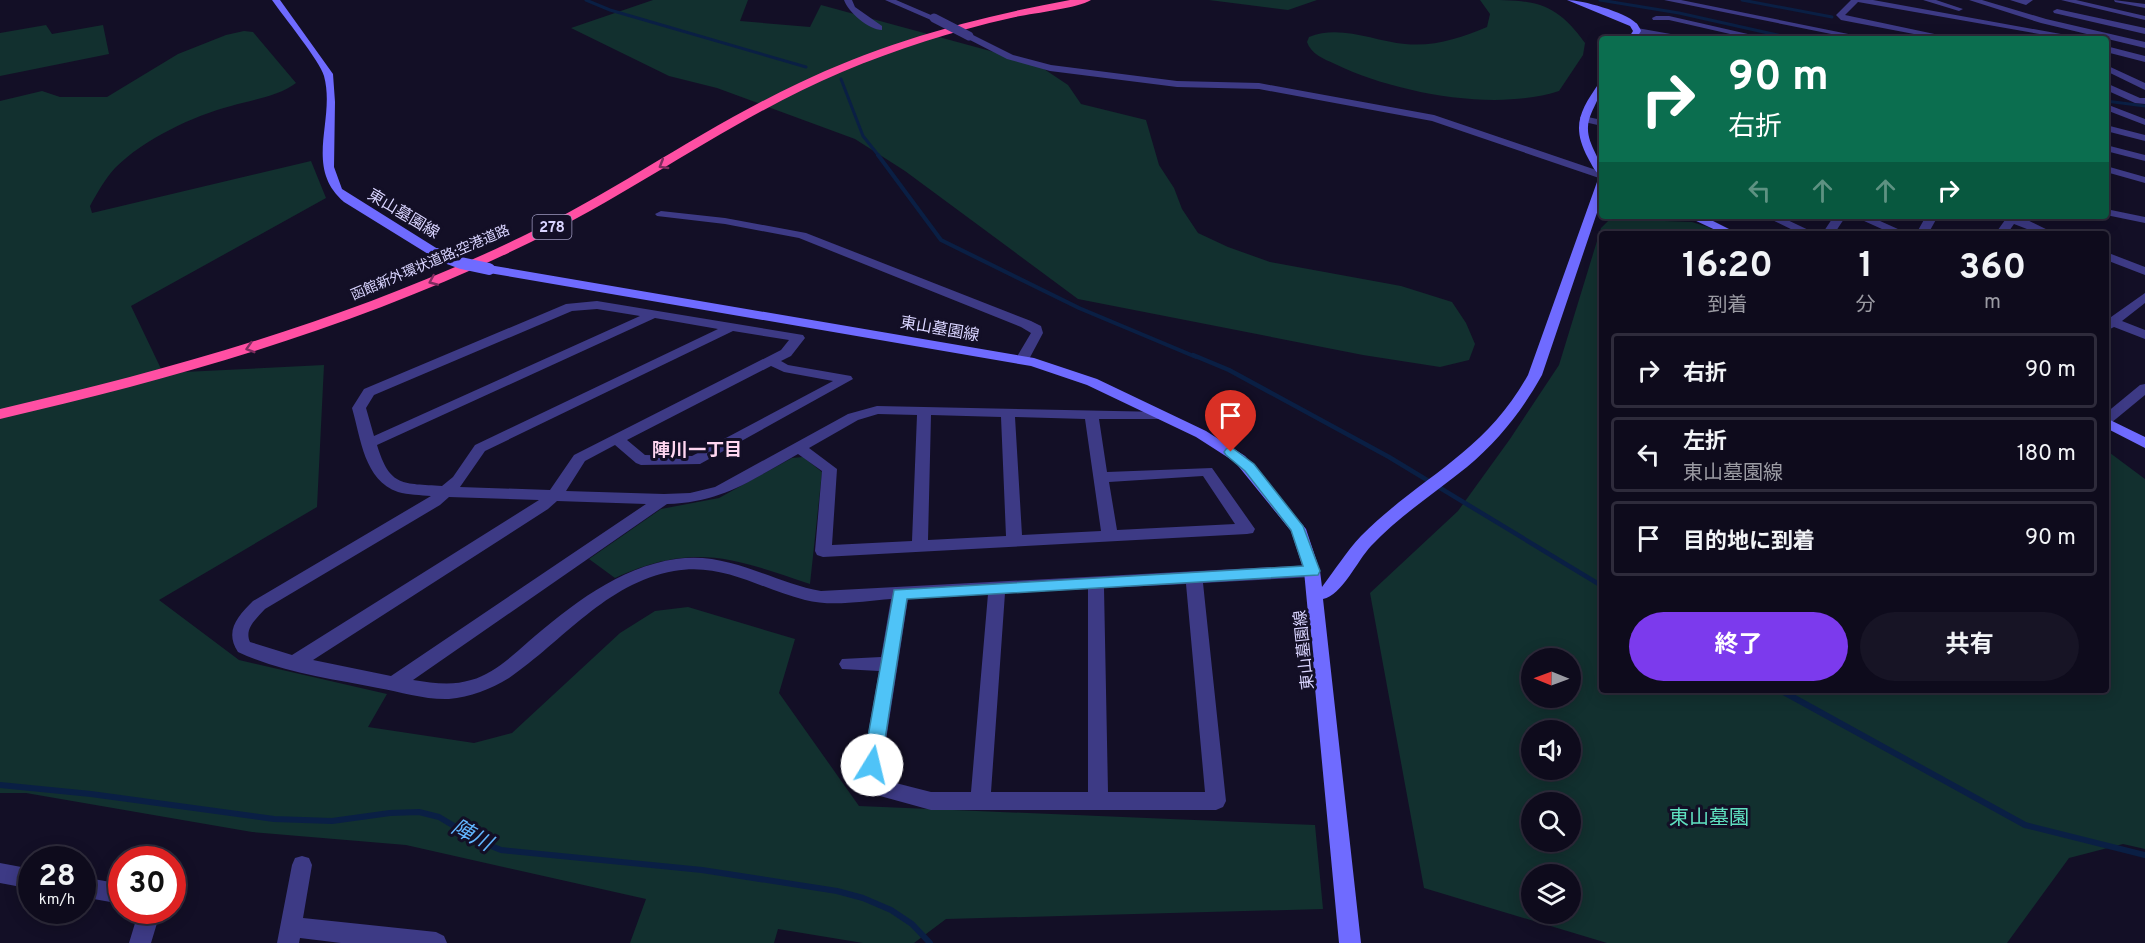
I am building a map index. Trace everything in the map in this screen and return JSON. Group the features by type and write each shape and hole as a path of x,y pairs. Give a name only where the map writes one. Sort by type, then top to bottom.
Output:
{"highway":[{"name":"函館新外環状道路;空港道路","path":"0,404 184,357 289,324 393,284 476,250 556,211 757,97 835,61 936,26 1049,0"},
{"name":"函館新外環状道路;空港道路","path":"0,414 141,381 278,339 401,294 489,257 568,219 771,102 847,66 945,31 1031,10 1086,0"}],"street":[{"name":"東山墓園線","path":"276,0 328,74 331,84 330,168 337,190 348,200 437,254 461,263 489,269 1022,360 1082,378 1163,416 1231,452 1249,467 1298,529 1312,571 1350,943"},
{"path":"848,0 851,8 879,28"},
{"path":"890,0 934,18 1010,57 1050,68 1177,84 1259,86 1434,118 1599,174"},
{"path":"1571,0 1633,24 1634,35"},
{"path":"1668,0 1798,25 1828,35 1862,29"},
{"path":"1867,36 1862,29 1840,15 1857,0 2065,36"},
{"path":"1927,0 1944,2 1982,15 1980,21"},
{"path":"1973,0 2035,16 2069,36"},
{"path":"2014,0 2026,3 2029,0"},
{"path":"2044,21 2069,0 2145,18"},
{"path":"2118,0 2145,6"},
{"path":"1719,10 1725,1"},
{"path":"2057,11 2145,31"},
{"path":"1656,18 1669,18 1748,36"},
{"path":"1798,25 1803,18 1862,29 1930,36"},
{"path":"2044,21 2107,36"},
{"path":"2109,36 2145,45"},
{"path":"2109,50 2145,59"},
{"path":"2109,68 2136,67"},
{"path":"2109,69 2145,87"},
{"path":"2109,87 2138,101 2145,101"},
{"path":"1599,90 1583,119 1583,141 1599,170"},
{"path":"2109,108 2145,122"},
{"path":"2123,114 2145,116"},
{"path":"1583,119 1599,122"},
{"path":"2109,129 2145,138"},
{"path":"2109,149 2145,158"},
{"path":"2109,170 2143,179 2145,192"},
{"path":"1316,596 1328,592 1345,566 1372,534 1489,440 1526,395 1596,215 1599,198"},
{"path":"2109,213 2145,220"},
{"path":"661,214 725,221 802,235 1026,324 1036,329 1037,333 1022,360"},
{"path":"1700,219 1726,231"},
{"path":"1777,219 1804,231"},
{"path":"1866,219 1896,231"},
{"path":"2015,219 2043,231"},
{"path":"2109,257 2145,271"},
{"path":"2109,321 2145,297"},
{"path":"294,663 543,505 555,495 566,483 579,458 786,353 798,338 597,304 570,307 369,392 359,408 376,467 387,481 403,488 448,492 555,495 664,499 690,498 720,491 862,414 886,409 1163,416"},
{"path":"370,443 654,314"},
{"path":"2109,322 2145,335"},
{"path":"732,327 480,448 448,492 259,605 248,616 240,633 240,641 244,648 262,656 440,692 477,686 501,673 593,600 625,581 673,565 698,563 725,565 810,596 900,594 1312,571"},
{"path":"617,439 641,460 695,461 846,379 784,368 771,360"},
{"path":"2109,418 2145,388"},
{"path":"920,546 924,410"},
{"path":"1008,412 1014,541"},
{"path":"1091,414 1110,536"},
{"path":"2109,423 2145,443"},
{"path":"799,447 830,469 823,551 1247,529 1207,471 1101,477"},
{"path":"395,683 664,499"},
{"path":"900,594 869,785 932,801 1216,801 1194,578"},
{"path":"1096,583 1098,802"},
{"path":"980,801 997,588"},
{"path":"848,664 888,664"},
{"path":"302,865 289,935 436,943"},
{"path":"0,873 18,876"},
{"path":"140,943 146,924"}],"green space":[{"path":"653,0 748,0 740,21 810,27 821,5 1035,63 1068,85 1081,104 1146,120 1159,165 1174,188 1182,209 1198,233 1270,262 1401,286 1452,302 1466,323 1475,344 1469,360 1440,367 1363,355 1078,299 905,171 855,139 717,88 669,76 571,28"},
{"path":"1209,0 1317,0 1288,10"},
{"path":"1480,0 1528,2 1541,5 1563,18 1574,29 1585,43 1583,55 1559,91 1505,100 1446,96 1415,91 1359,74 1322,58 1307,42 1309,37 1333,32 1416,45 1447,41 1487,27 1490,14"},
{"path":"46,25 52,34 103,25 109,54 0,76 0,33"},
{"path":"244,31 253,32 296,83 274,94 185,122 154,138 115,168 90,206 92,213 311,161 326,198 131,306 163,373 324,365 317,507 159,600 239,660 387,694 368,727 474,743 512,733 620,633 655,611 688,607 795,639 779,693 859,806 1315,825 1323,909 946,919 914,943 863,943 778,929 774,943 630,943 646,899 406,845 252,832 26,793 0,793 0,101 42,91 60,97 107,97 178,54 226,35"},
{"name":"東山墓園","path":"1610,219 1692,222 1711,228 1706,231 1600,231"},
{"name":"東山墓園","path":"1599,235 1599,693 2109,693 2109,452 2145,479 2145,849 2123,844 2069,858 2007,943 1607,943 1544,924 1581,924 1581,864 1521,864 1521,917 1424,888 1370,593 1458,511 1510,439 1559,365"},
{"path":"803,457 822,472 810,584 735,561 691,557 668,560 615,578 589,559 661,509 719,498 792,458"}],"waterway":[{"path":"586,0 610,10 806,67"},
{"path":"1600,0 1679,13 1782,36"},
{"path":"1742,0 1832,17"},
{"path":"841,79 863,136 879,156"},
{"path":"2109,101 2145,106"},
{"path":"878,155 941,240 1079,308 1196,357"},
{"path":"1193,355 1229,370 1389,457 1599,584"},
{"path":"1785,693 2025,825 2145,855"},
{"name":"陣川","path":"0,785 91,794 274,819 332,821 390,813 419,812 439,817 481,842 501,850 702,870 837,891 863,898 891,910 912,924 930,943"}],"district":[{"name":"陣川一丁目","path":"697,450"}],"route":[{"path":"872,765 900,594 1312,571 1298,529 1249,467 1231,452"}]}
